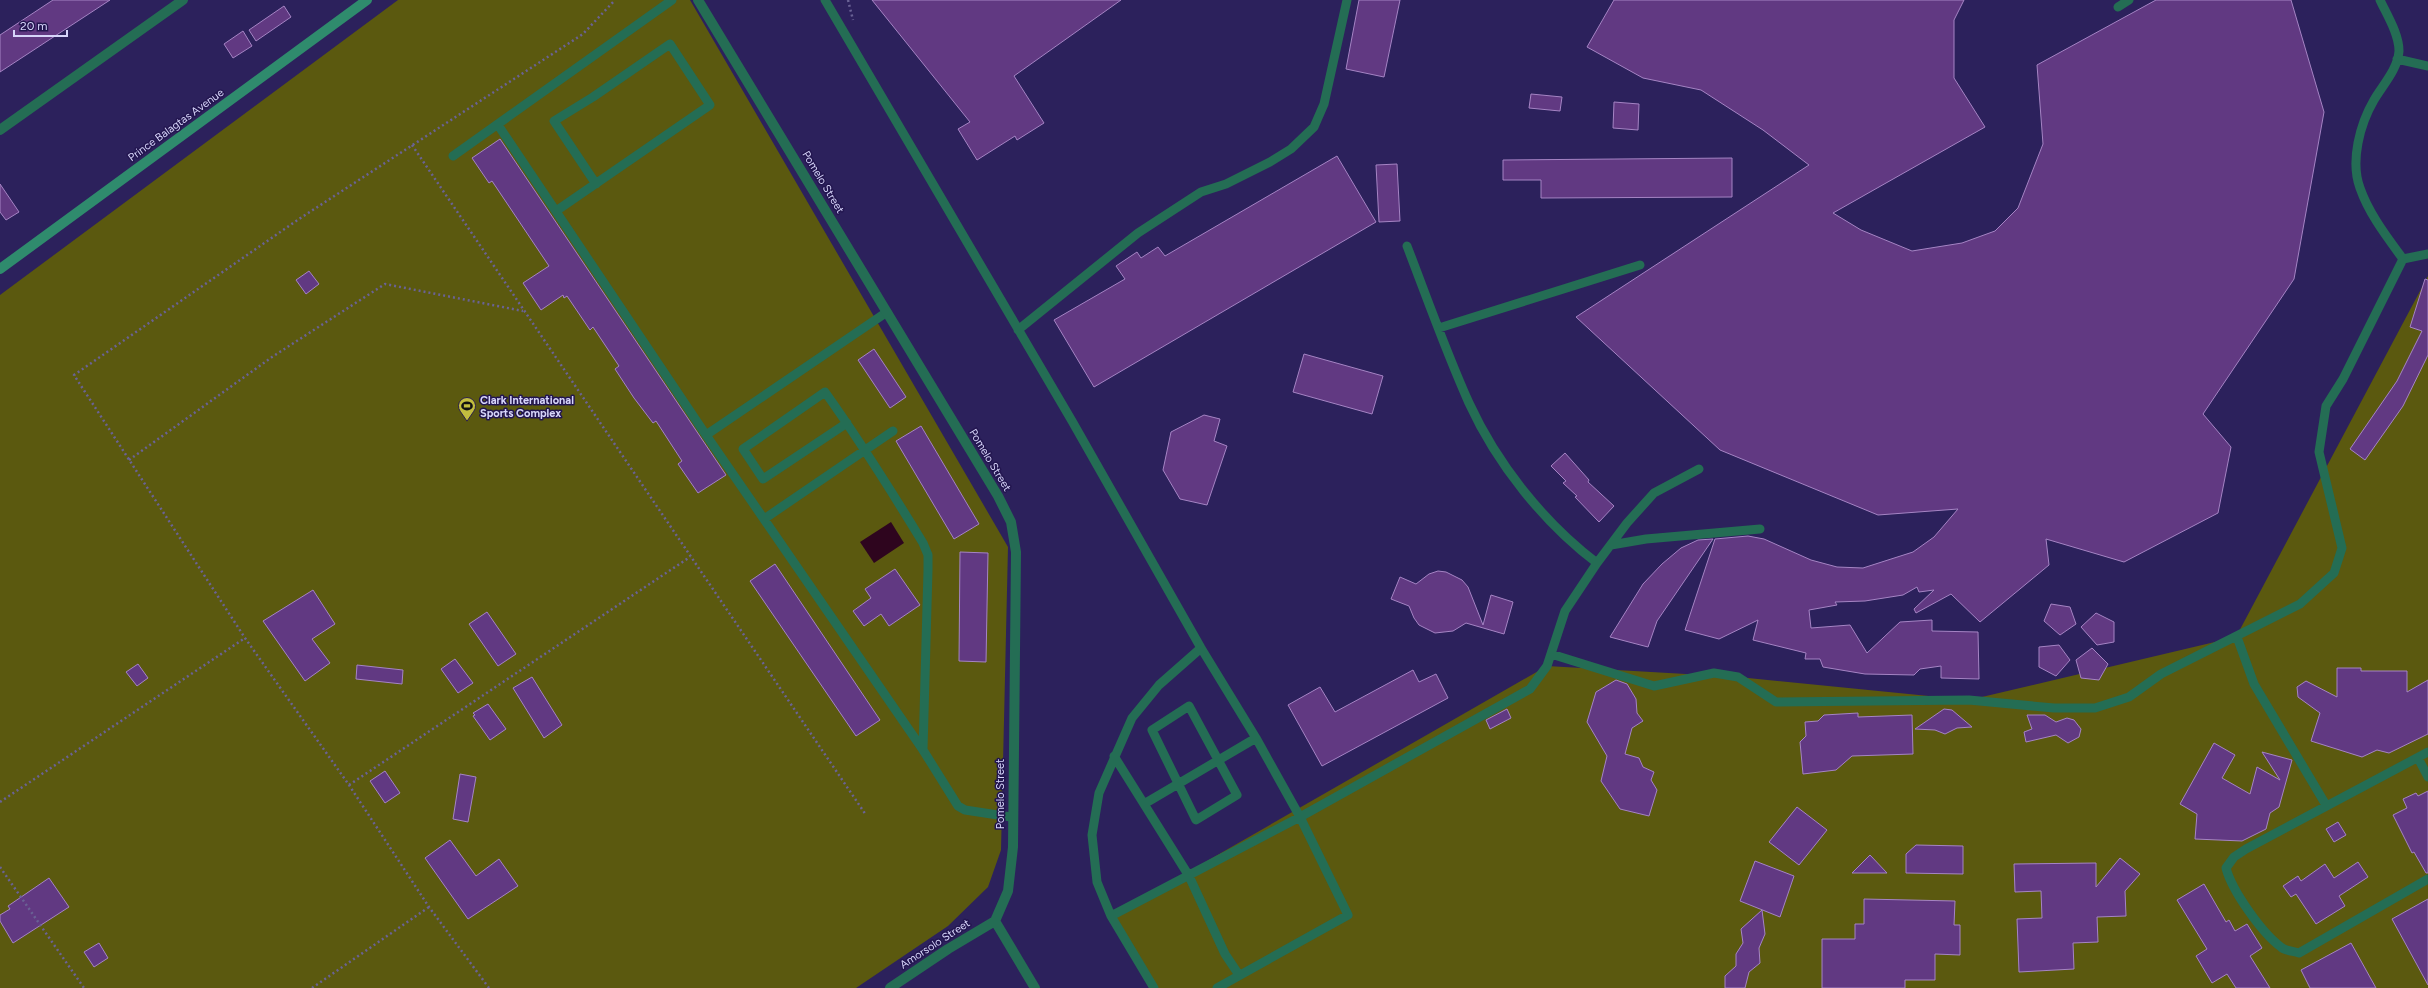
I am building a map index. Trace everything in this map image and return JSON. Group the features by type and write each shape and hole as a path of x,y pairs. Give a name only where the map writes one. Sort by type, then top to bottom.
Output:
{"main road":[{"name":"Prince Balagtas Avenue","path":"0,269 367,0"}],"street":[{"path":"0,130 184,0"},
{"name":"Pomelo Street","path":"698,0 998,496 1011,522 1016,552 1011,817 1012,847 1008,891 995,921"},
{"path":"995,921 1035,988"},
{"name":"Amorsolo Street","path":"890,988 948,948 995,921"}],"lane":[{"path":"453,156 672,0"},
{"path":"825,0 1018,330 1201,648 1256,738 1300,817 1348,915 1217,988"},
{"path":"1018,330 1138,233 1201,192 1226,184 1270,162 1291,149 1314,127 1324,104 1347,0"},
{"path":"2118,7 2129,0"},
{"path":"2380,0 2396,34 2399,51 2397,59 2362,125 2358,149 2357,172 2359,188 2377,222 2403,259"},
{"path":"556,211 596,184 710,105 670,44 593,97 554,121 596,184"},
{"path":"2397,59 2428,66"},
{"path":"498,125 706,435 923,750 961,809 1011,817"},
{"path":"1407,246 1470,404 1497,452 1557,528 1596,563"},
{"path":"2403,259 2428,254"},
{"path":"1551,654 1654,686 1714,673 1738,677 1776,702 1969,700 2054,708 2095,708 2128,697 2161,674 2300,604 2334,573 2342,548 2319,452 2326,406 2343,379 2403,259"},
{"path":"1439,328 1640,265"},
{"path":"706,435 887,312"},
{"path":"847,423 763,479 743,449 825,392 847,423 866,451 923,543 928,555 923,750"},
{"path":"764,519 866,451 893,431"},
{"path":"1111,916 1300,817 1530,689 1547,666 1565,611 1596,563 1654,493 1699,469"},
{"path":"1611,544 1646,539 1760,529"},
{"path":"2237,637 2254,684 2326,805"},
{"path":"1154,988 1111,916 1097,882 1092,835 1099,793 1132,718 1159,685 1201,648"},
{"path":"1189,706 1217,761 1237,795 1196,820 1178,785 1152,730 1189,706"},
{"path":"1144,804 1256,738"},
{"path":"2428,752 2326,805 2234,857 2226,868 2230,882 2237,895 2272,940 2282,948 2299,953 2428,879"},
{"path":"1114,756 1189,876 1225,954 1239,975"},
{"path":"2418,758 2428,777"}],"path":[{"path":"490,988 429,907 349,785 245,638 74,375 299,219 583,34 615,0"},
{"path":"412,145 866,815"},
{"path":"129,460 272,357 385,284 524,311"},
{"path":"349,785 690,557"},
{"path":"0,802 245,638"},
{"path":"0,867 84,988"},
{"path":"312,988 429,907"}],"shaded area":[{"name":"Clark International Sports Complex","path":"398,0 690,0 1008,547 1001,850 988,887 948,926 856,988 0,988 0,295"},
{"path":"2428,276 2428,988 1153,988 1111,916 1547,666 1738,677 1969,700 2236,637"},
{"path":"891,522 904,543 874,563 860,542"}],"building":[{"path":"53,0 110,0 0,72 0,35"},
{"path":"872,0 1121,0 1014,76 1044,123 1017,140 1015,136 977,160 958,129 970,122"},
{"path":"1359,0 1400,0 1384,77 1346,69"},
{"path":"1614,0 1964,0 1954,20 1954,78 1985,127 1833,213 1861,230 1912,251 1962,243 1995,231 2018,208 2043,144 2037,65 2156,0 2291,0 2324,112 2294,279 2203,414 2231,447 2218,513 2124,562 2046,539 2049,565 1980,622 1951,594 1916,613 1914,609 1934,590 1919,592 1917,587 1903,595 1865,601 1835,602 1837,605 1809,610 1811,628 1850,625 1867,653 1900,622 1932,620 1932,631 1978,632 1979,679 1941,678 1941,666 1920,669 1914,675 1865,674 1823,667 1820,659 1805,659 1806,653 1753,640 1758,620 1719,639 1685,630 1715,539 1748,536 1764,539 1811,560 1837,567 1863,568 1913,552 1934,537 1958,509 1878,515 1720,450 1576,317 1809,165 1763,130 1701,90 1643,78 1587,47"},
{"path":"284,6 291,17 256,41 249,30"},
{"path":"243,31 252,46 233,58 224,44"},
{"path":"1531,94 1562,97 1560,111 1529,108"},
{"path":"1614,102 1639,104 1638,130 1613,128"},
{"path":"500,139 726,475 698,493 678,464 682,461 656,421 653,423 615,369 619,366 593,327 590,330 567,296 564,298 563,295 541,310 523,283 549,266 492,181 489,183 472,158"},
{"path":"1337,156 1376,222 1094,387 1054,320 1125,279 1116,266 1137,252 1141,258 1158,247 1165,256"},
{"path":"1732,158 1732,197 1541,198 1541,180 1503,180 1503,160"},
{"path":"1397,164 1400,221 1379,222 1376,165"},
{"path":"0,184 19,212 6,220 0,212"},
{"path":"309,271 319,284 306,294 296,280"},
{"path":"2425,279 2428,280 2428,355 2403,406 2365,460 2350,449 2397,381 2422,331 2410,327"},
{"path":"874,349 906,397 890,408 858,360"},
{"path":"1304,354 1383,376 1372,414 1293,392"},
{"path":"1204,415 1220,419 1214,441 1227,446 1207,505 1180,499 1163,470 1171,432"},
{"path":"921,426 979,524 954,539 896,441"},
{"path":"1565,453 1589,480 1588,482 1614,506 1599,522 1575,497 1577,496 1563,483 1566,481 1551,466"},
{"path":"1713,539 1657,621 1648,647 1610,637 1643,584 1662,564 1681,548 1698,540"},
{"path":"960,552 988,553 986,662 959,661"},
{"path":"775,564 880,720 856,736 750,581"},
{"path":"895,569 920,605 889,626 881,614 864,626 853,611 871,598 865,589"},
{"path":"1438,571 1446,572 1462,580 1468,587 1483,625 1491,595 1513,602 1504,634 1466,623 1453,631 1435,633 1419,625 1409,606 1391,599 1400,577 1416,584 1429,574"},
{"path":"313,590 335,624 312,639 330,663 305,681 263,621"},
{"path":"2051,604 2070,607 2076,624 2060,635 2044,621"},
{"path":"487,612 516,654 498,666 469,624"},
{"path":"2096,613 2114,622 2114,642 2097,645 2081,627"},
{"path":"2059,645 2070,660 2056,676 2039,667 2039,647"},
{"path":"2092,648 2108,664 2099,680 2081,678 2076,660"},
{"path":"455,659 473,683 458,693 441,669"},
{"path":"138,664 148,678 137,686 126,672"},
{"path":"357,665 403,670 402,684 356,679"},
{"path":"2337,668 2361,668 2361,671 2407,671 2407,692 2428,680 2428,734 2389,753 2377,750 2362,757 2311,741 2320,713 2298,697 2297,687 2306,681 2337,697"},
{"path":"1413,670 1419,682 1436,674 1448,698 1322,766 1288,705 1320,687 1335,712"},
{"path":"532,677 562,725 544,738 513,688"},
{"path":"1616,680 1627,684 1636,699 1637,713 1643,721 1632,728 1625,754 1639,758 1643,767 1654,772 1651,780 1657,790 1649,816 1620,809 1601,781 1607,756 1587,722 1596,692"},
{"path":"488,704 506,729 490,740 473,716 475,715 473,713"},
{"path":"1507,709 1511,718 1490,729 1486,720"},
{"path":"1944,709 1952,710 1972,727 1957,728 1945,734 1935,730 1915,729"},
{"path":"1858,713 1858,717 1912,715 1913,754 1852,756 1836,770 1803,774 1800,742 1806,736 1805,722 1818,721 1824,715"},
{"path":"2027,715 2045,715 2056,722 2067,718 2074,720 2081,729 2079,737 2068,743 2056,735 2026,742 2024,732 2032,729"},
{"path":"2214,743 2235,755 2222,778 2250,794 2257,767 2280,780 2262,752 2292,760 2279,807 2270,813 2266,829 2242,841 2195,839 2197,814 2180,804"},
{"path":"385,771 400,793 385,803 370,781"},
{"path":"460,774 476,777 468,822 453,819"},
{"path":"2428,791 2428,873 2426,873 2414,852 2412,853 2393,815 2407,808 2403,799 2416,793 2418,796"},
{"path":"1797,807 1827,830 1799,865 1769,842"},
{"path":"2338,822 2346,835 2334,842 2326,829"},
{"path":"450,840 476,876 499,859 518,886 468,919 425,858"},
{"path":"1916,845 1963,846 1963,874 1906,873 1906,854"},
{"path":"1870,855 1887,873 1852,873"},
{"path":"2120,858 2140,874 2125,891 2126,916 2097,917 2098,942 2073,943 2074,969 2019,972 2017,919 2042,918 2041,891 2015,892 2014,864 2096,863 2096,887"},
{"path":"1755,861 1794,876 1780,917 1740,901"},
{"path":"2358,862 2368,877 2339,896 2345,906 2316,924 2296,894 2291,897 2283,886 2298,876 2301,881 2325,864 2334,878"},
{"path":"49,878 69,907 13,943 0,921 0,915 10,909 8,906"},
{"path":"2204,884 2226,922 2229,920 2235,931 2247,924 2262,948 2250,956 2270,988 2236,988 2227,974 2212,983 2196,956 2207,949 2177,900"},
{"path":"1864,899 1955,901 1954,925 1960,925 1960,955 1935,954 1935,980 1905,980 1905,988 1822,988 1822,939 1855,939 1855,924 1864,924"},
{"path":"2428,899 2428,985 2392,919"},
{"path":"1762,910 1765,934 1759,948 1760,963 1749,972 1745,988 1725,988 1725,976 1736,966 1736,954 1743,943 1741,929"},
{"path":"99,943 108,958 94,967 84,952"},
{"path":"2351,943 2376,988 2310,988 2301,970"}],"place":[{"name":"Clark International Sports Complex","path":"467,421"}]}
